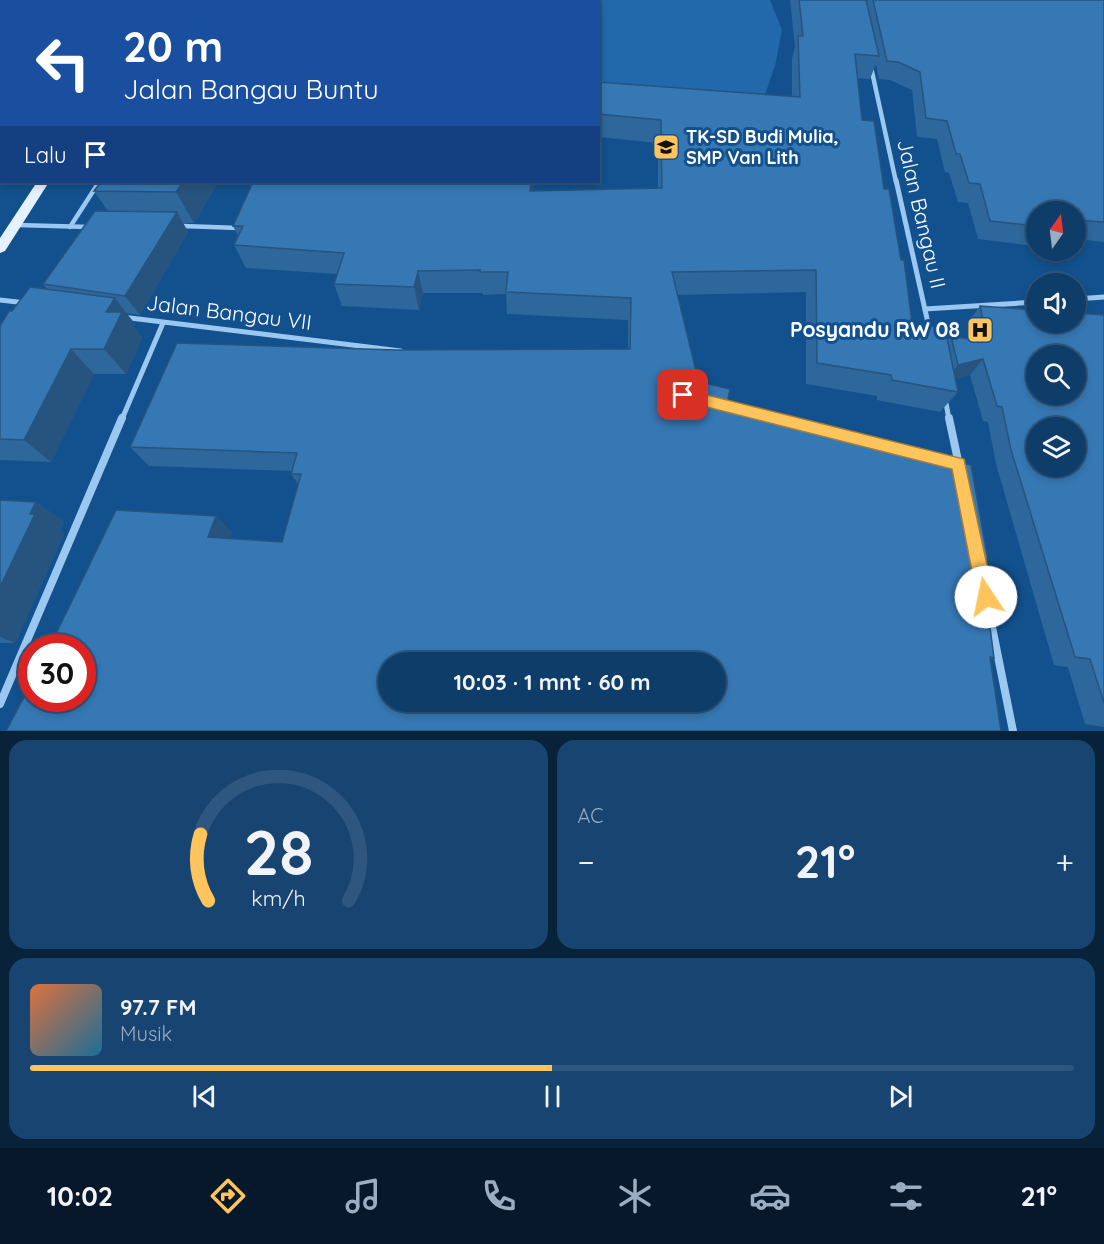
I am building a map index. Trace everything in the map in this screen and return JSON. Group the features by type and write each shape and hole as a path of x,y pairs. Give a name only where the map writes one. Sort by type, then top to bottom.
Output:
{"main road":[{"path":"0,248 42,183"}],"street":[{"name":"Jalan Bangau II","path":"869,57 933,342"},
{"path":"1086,298 1104,297"},
{"path":"0,300 36,304"},
{"path":"925,309 1026,303"},
{"name":"Jalan Bangau VII","path":"117,316 408,351"},
{"path":"0,704 163,323"},
{"path":"942,386 961,475"},
{"path":"775,418 878,443"},
{"path":"947,461 959,464"},
{"path":"985,591 1013,731"}],"lane":[{"path":"69,228 98,183"},
{"path":"14,225 91,227"},
{"path":"179,226 239,228"}],"shaded area":[{"path":"600,0 770,0 782,30 775,66 760,109 600,97"}],"building":[{"path":"799,0 866,0 879,56 855,54 862,120 874,121 884,189 889,189 901,260 904,260 912,323 945,328 958,392 892,380 891,375 817,363 816,270 672,272 696,371 687,370 684,375 688,379 730,389 727,405 784,417 784,424 893,446 971,465 988,559 981,557 994,658 990,657 1001,731 6,731 18,708 18,712 96,712 96,634 56,634 116,510 216,516 208,537 282,542 301,474 291,474 297,453 130,447 177,343 396,350 630,349 631,298 506,292 508,272 480,272 480,270 418,271 414,287 334,284 344,253 234,245 243,226 233,226 253,183 531,183 530,191 662,188 661,120 600,114 600,82 800,97 798,36 803,36"},
{"path":"873,0 1104,0 1104,222 1086,221 1086,201 1026,201 1026,225 990,221 980,184 969,183 960,154 956,154 947,121 926,118 920,72 898,62 887,61"},
{"path":"100,183 182,183 176,192 94,191"},
{"path":"95,211 177,212 125,296 43,284"},
{"path":"30,287 115,298 106,312 122,312 104,349 71,349 24,440 0,439 0,326 9,311 12,311"},
{"path":"980,306 1026,309 1026,333 1086,333 1086,314 1104,315 1104,703 1090,659 1075,657 1011,450 1002,407 997,406 983,359 958,365 951,336 988,342"},
{"path":"0,500 36,502 30,514 35,514 0,587"}],"place":[{"name":"TK-SD Budi Mulia, SMP Van Lith","path":"666,147"},
{"name":"Posyandu RW 08","path":"980,330"}],"route":[{"path":"683,395 959,464 986,597"}]}
